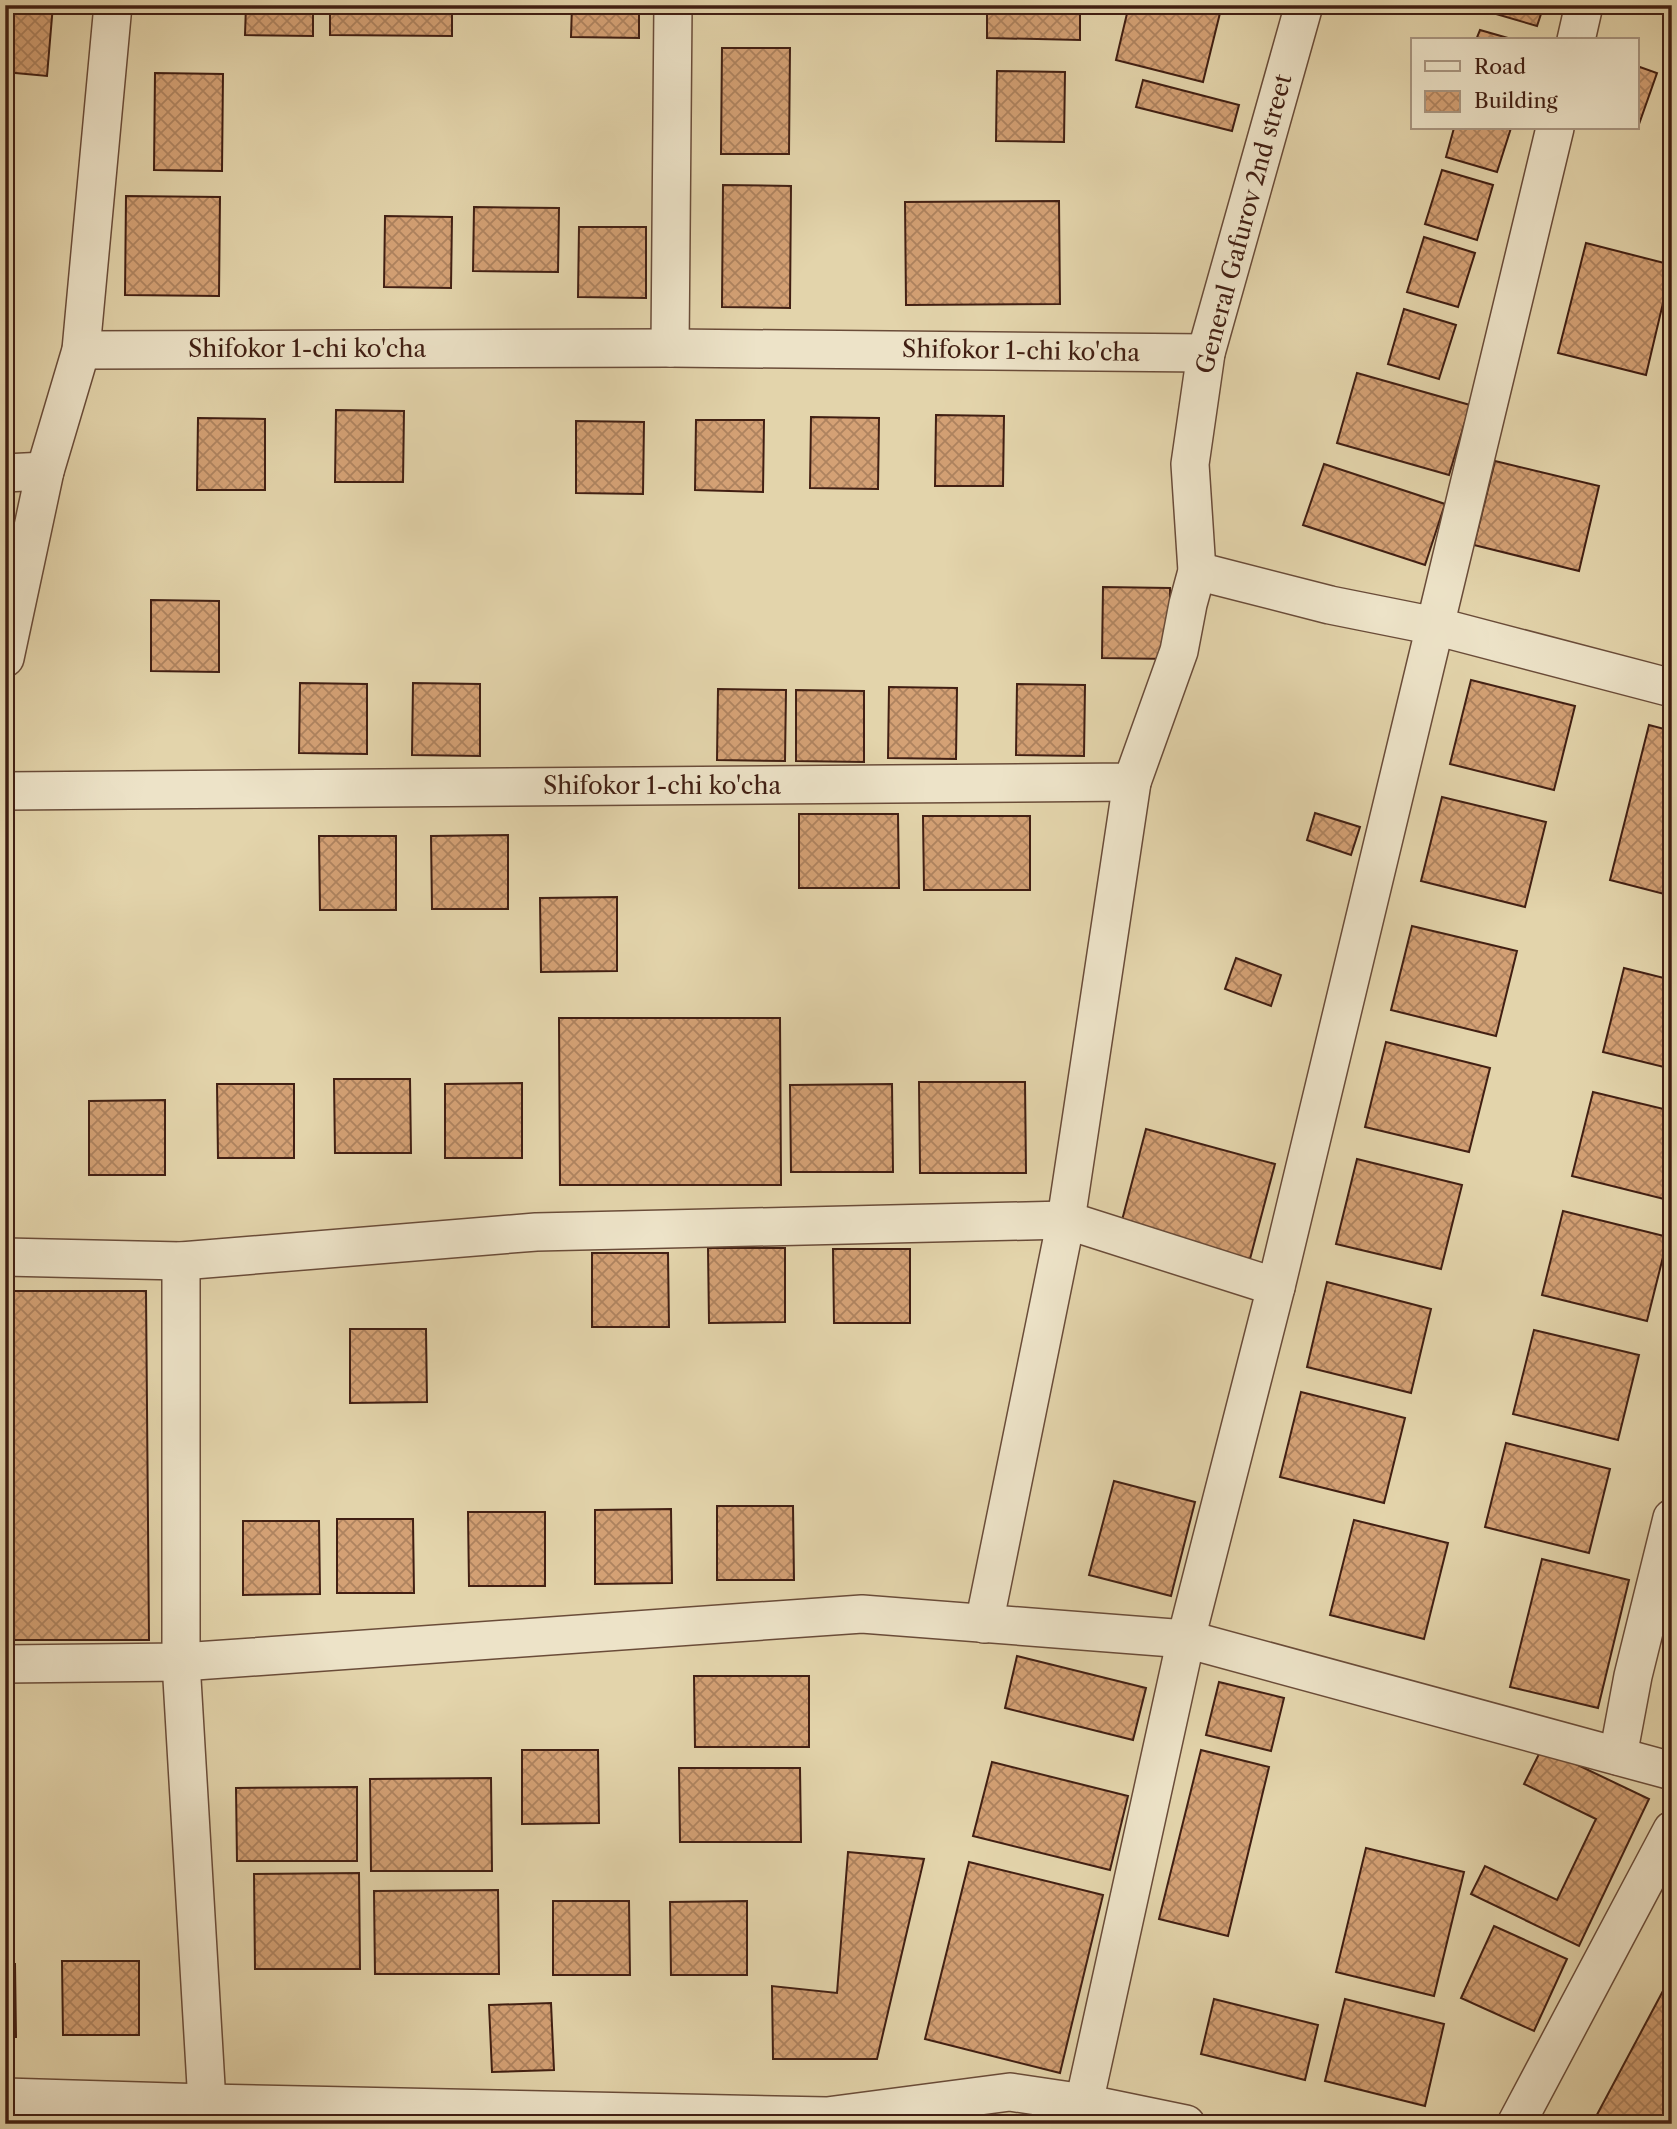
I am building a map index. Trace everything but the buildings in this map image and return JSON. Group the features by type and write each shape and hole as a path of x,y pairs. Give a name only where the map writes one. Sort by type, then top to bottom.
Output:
{"street":[{"path":"5,658 45,471 80,350 113,5"},
{"path":"670,348 673,5"},
{"name":"General Gafurov 2nd street","path":"1192,587 1190,464 1206,353 1304,5"},
{"path":"1576,38 1584,5"},
{"path":"1084,2103 1186,1639 1276,1287 1555,130"},
{"name":"Shifokor 1-chi ko'cha","path":"80,350 670,348 1206,353"},
{"path":"5,474 45,471"},
{"path":"984,1624 1066,1220 1132,782 1180,651 1192,587 1329,605 1435,626 1672,688"},
{"name":"Shifokor 1-chi ko'cha","path":"5,791 1132,782"},
{"path":"5,1257 181,1261 536,1232 1066,1220 1276,1287"},
{"path":"181,1261 181,1662 207,2103"},
{"path":"1618,1756 1633,1676 1672,1518"},
{"path":"5,1664 181,1662 862,1614 1186,1639 1672,1771"},
{"path":"1516,2124 1672,1830"},
{"path":"5,2096 827,2120 1010,2092 1084,2103 1186,2124"}]}
